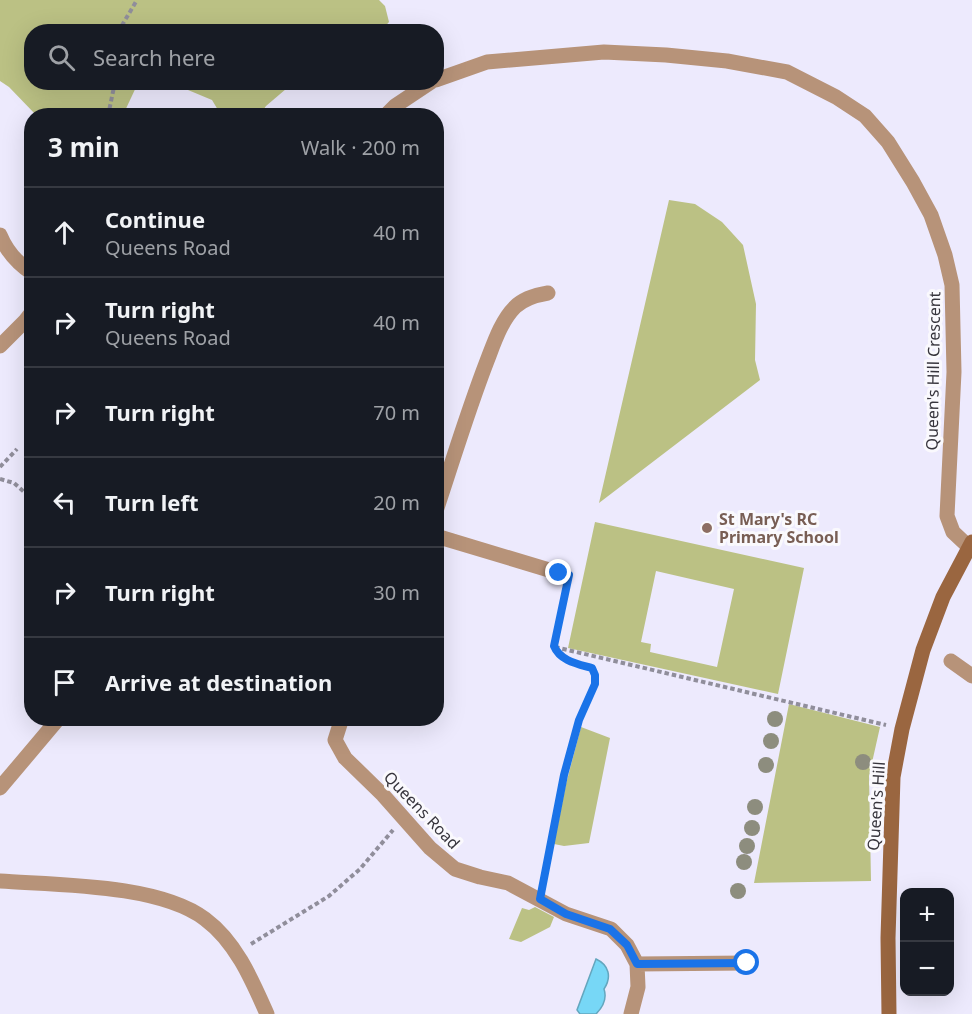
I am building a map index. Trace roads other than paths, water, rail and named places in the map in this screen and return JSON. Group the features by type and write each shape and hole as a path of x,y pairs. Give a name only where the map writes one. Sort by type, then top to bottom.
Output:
{"main road":[{"name":"Queen's Hill","path":"889,1014 888,938 893,777 902,729 923,650 943,597 971,544"}],"street":[{"name":"Queen's Hill Crescent","path":"444,77 487,62 604,52 666,55 727,61 787,72 836,97 866,116 888,142 913,182 931,215 945,255 952,285 954,372 947,516 953,532 971,544"},
{"path":"393,108 419,90"},
{"path":"0,236 5,249 24,268"},
{"path":"444,486 476,388 506,318 516,306 533,296 548,293"},
{"path":"0,346 24,322"},
{"path":"444,538 559,573"},
{"path":"951,661 972,676"},
{"path":"0,788 52,726"},
{"name":"Queens Road","path":"339,726 335,740 345,759 383,795 430,848 455,869 508,883 566,914 610,929 627,945 637,964"},
{"path":"0,881 109,889 154,897 184,907 205,919 236,953 267,1014"},
{"path":"632,1014 638,987 637,964 747,963"}],"water":[{"path":"596,959 604,965 608,972 604,1002 596,1014 580,1014 577,1010"}],"place":[{"name":"St Mary's RC Primary School","path":"707,528"}]}
